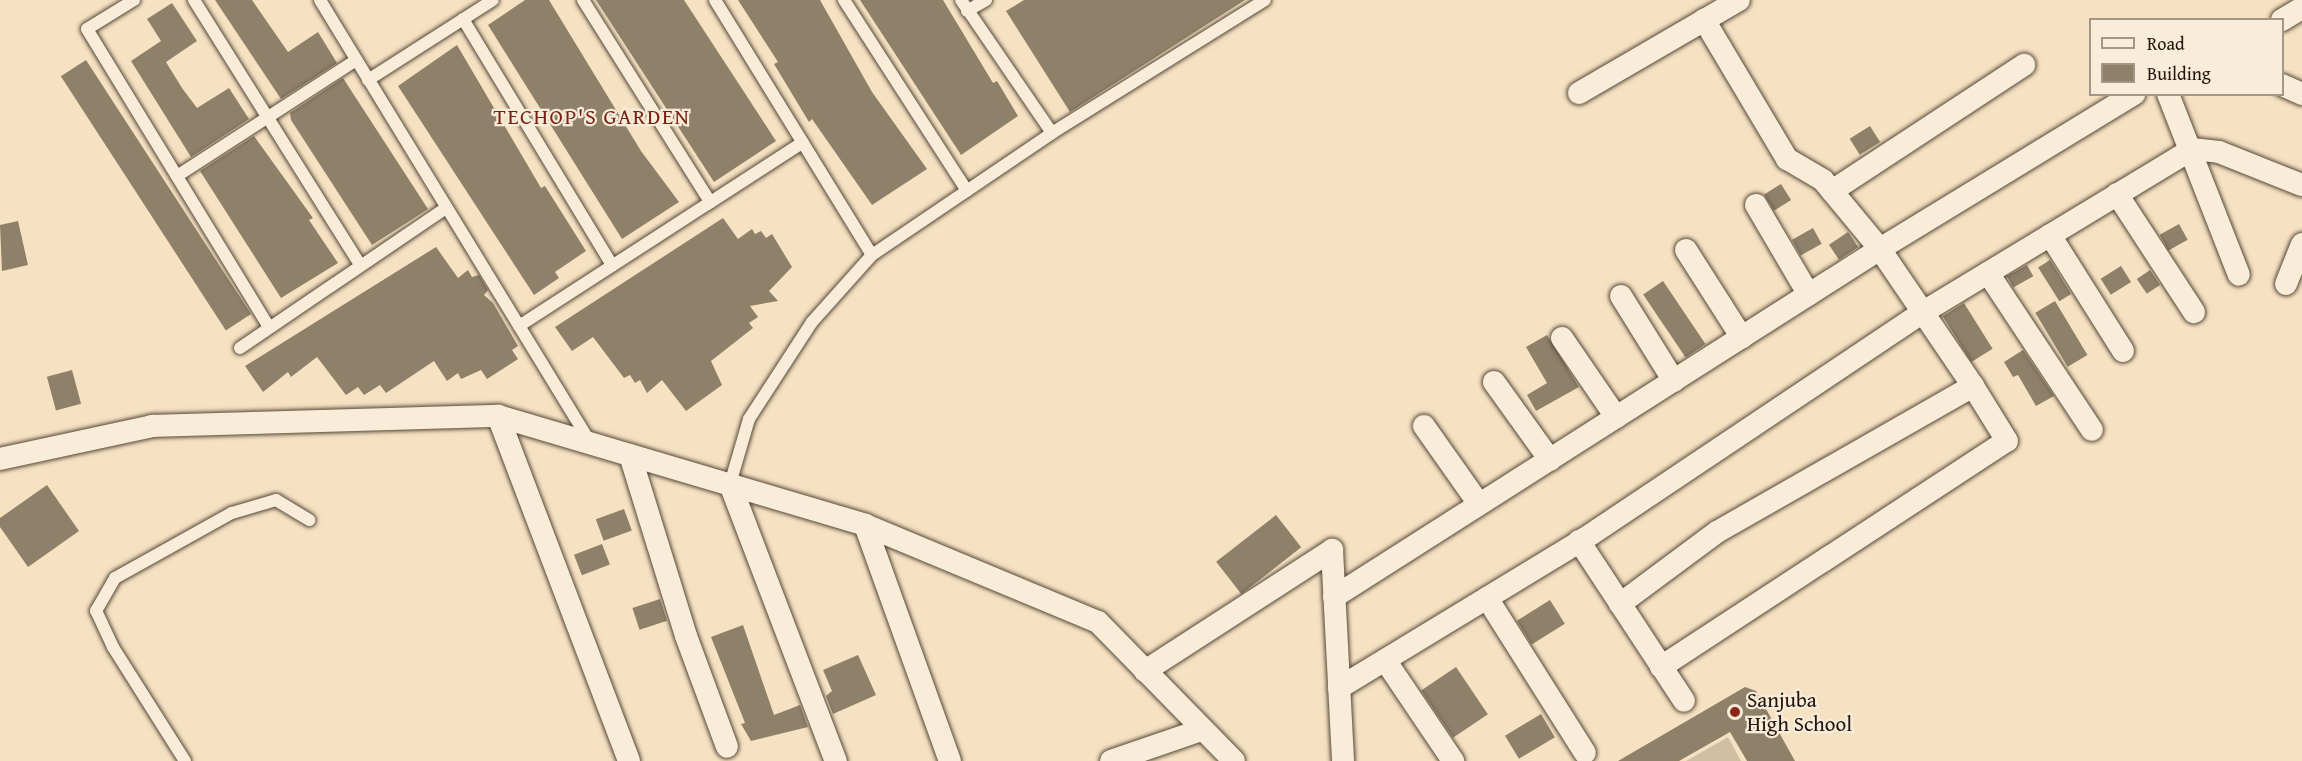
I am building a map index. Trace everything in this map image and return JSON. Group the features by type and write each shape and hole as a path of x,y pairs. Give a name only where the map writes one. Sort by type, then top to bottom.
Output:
{"street":[{"path":"1579,93 1739,0"},
{"path":"1661,666 2007,441 1925,311 1881,249 1823,180 1787,159 1704,20"},
{"path":"1832,191 2024,65"},
{"path":"2284,85 2302,94"},
{"path":"1334,597 1881,249 2131,96"},
{"path":"2169,96 2192,148 2240,275"},
{"path":"1339,688 1579,542 1925,311 2192,148 2219,152 2302,185"},
{"path":"2117,194 2194,312"},
{"path":"1756,205 1809,295"},
{"path":"2050,235 2123,351"},
{"path":"2286,284 2302,244"},
{"path":"1686,250 1742,338"},
{"path":"1988,273 2092,430"},
{"path":"1621,296 1674,381"},
{"path":"1562,338 1616,417"},
{"path":"1494,382 1550,460"},
{"path":"1620,604 1717,532 1973,386"},
{"path":"498,416 629,761"},
{"path":"0,459 152,426 498,416 865,525 1098,622 1201,730 1234,761"},
{"path":"1424,426 1479,504"},
{"path":"630,455 686,636 727,747"},
{"path":"730,484 836,761"},
{"path":"865,525 950,761"},
{"path":"1579,542 1684,701"},
{"path":"1145,671 1332,550 1343,761"},
{"path":"1487,598 1586,753"},
{"path":"1385,660 1453,761"},
{"path":"1111,761 1201,730"}],"lane":[{"path":"134,0 87,29 269,327"},
{"path":"194,0 360,265"},
{"path":"320,0 591,443"},
{"path":"369,80 493,0"},
{"path":"583,0 710,202"},
{"path":"715,0 872,255"},
{"path":"844,0 967,191"},
{"path":"986,0 964,5 1052,133"},
{"path":"730,484 749,419 812,322 872,255 1052,133 1265,0"},
{"path":"463,19 612,265"},
{"path":"177,176 356,60"},
{"path":"519,326 803,142"},
{"path":"240,348 446,208"},
{"path":"185,761 113,647 96,611 115,578 232,513 276,500 309,520"}],"shaded area":[{"path":"1728,737 1741,761 1686,761"}],"building":[{"path":"215,0 252,0 288,52 318,32 337,63 281,99"},
{"path":"525,0 549,0 641,151 679,202 622,239 488,25"},
{"path":"596,0 684,0 776,141 714,182"},
{"path":"738,0 820,0 872,92 927,169 872,205 812,119 809,122 774,64 778,62"},
{"path":"860,0 943,0 993,83 997,81 1018,116 961,155"},
{"path":"1024,0 1245,0 1070,112 1006,11"},
{"path":"172,3 197,41 166,62 182,88 197,108 229,88 249,119 191,157 131,61 161,41 147,19"},
{"path":"457,45 541,188 545,186 586,251 555,272 559,278 534,295 398,86"},
{"path":"86,60 251,314 226,330 61,76"},
{"path":"343,78 428,209 372,245 291,120 290,113"},
{"path":"1870,126 1880,142 1860,155 1850,139"},
{"path":"254,136 313,218 309,220 338,263 281,298 200,171"},
{"path":"1781,184 1791,200 1774,211 1764,195"},
{"path":"723,218 738,239 752,229 755,234 761,231 766,238 772,234 792,267 769,291 778,301 750,306 758,317 749,323 753,328 711,361 722,385 686,411 662,380 647,393 640,380 635,383 630,375 624,378 593,337 572,351 555,327"},
{"path":"18,221 28,265 2,271 0,225"},
{"path":"2179,224 2188,240 2168,250 2160,235"},
{"path":"1813,228 1822,244 1801,255 1792,240"},
{"path":"1848,232 1858,247 1839,260 1829,245"},
{"path":"436,247 458,278 468,270 472,277 479,275 488,290 484,295 493,303 518,346 512,350 518,359 487,379 481,370 461,379 458,373 447,381 434,361 386,393 380,385 364,395 358,387 346,395 317,357 291,377 288,372 263,392 245,366"},
{"path":"2050,260 2071,294 2059,301 2038,267"},
{"path":"2027,265 2033,276 2013,288 2007,276"},
{"path":"2121,266 2131,282 2111,295 2101,279"},
{"path":"2150,270 2160,285 2147,294 2137,279"},
{"path":"1663,281 1705,344 1686,357 1643,294"},
{"path":"2055,301 2087,355 2068,367 2035,313"},
{"path":"1964,303 1993,349 1971,362 1943,316"},
{"path":"1547,335 1579,387 1536,411 1527,395 1547,383 1526,347"},
{"path":"2023,350 2054,396 2036,406 2018,375 2013,377 2004,362"},
{"path":"72,370 81,404 56,411 47,377"},
{"path":"47,485 79,531 28,567 0,527 0,518"},
{"path":"624,509 632,531 604,541 596,519"},
{"path":"1276,515 1301,547 1241,594 1216,562"},
{"path":"602,544 610,565 582,575 574,555"},
{"path":"660,599 667,621 640,630 632,608"},
{"path":"1550,600 1565,624 1532,644 1517,621"},
{"path":"743,625 774,715 800,705 808,727 751,741 741,724 745,723 711,637"},
{"path":"858,655 876,695 833,714 826,696 832,691 823,670"},
{"path":"1456,667 1488,714 1453,738 1421,690"},
{"name":"Sanjuba High School","path":"1745,687 1756,691 1795,761 1747,761 1730,732 1679,761 1618,761"},
{"path":"1541,714 1555,737 1519,759 1505,736"}],"place":[{"name":"Sanjuba High School","path":"1735,712"}],"district":[{"name":"TECHOP'S GARDEN","path":"592,117"}]}
